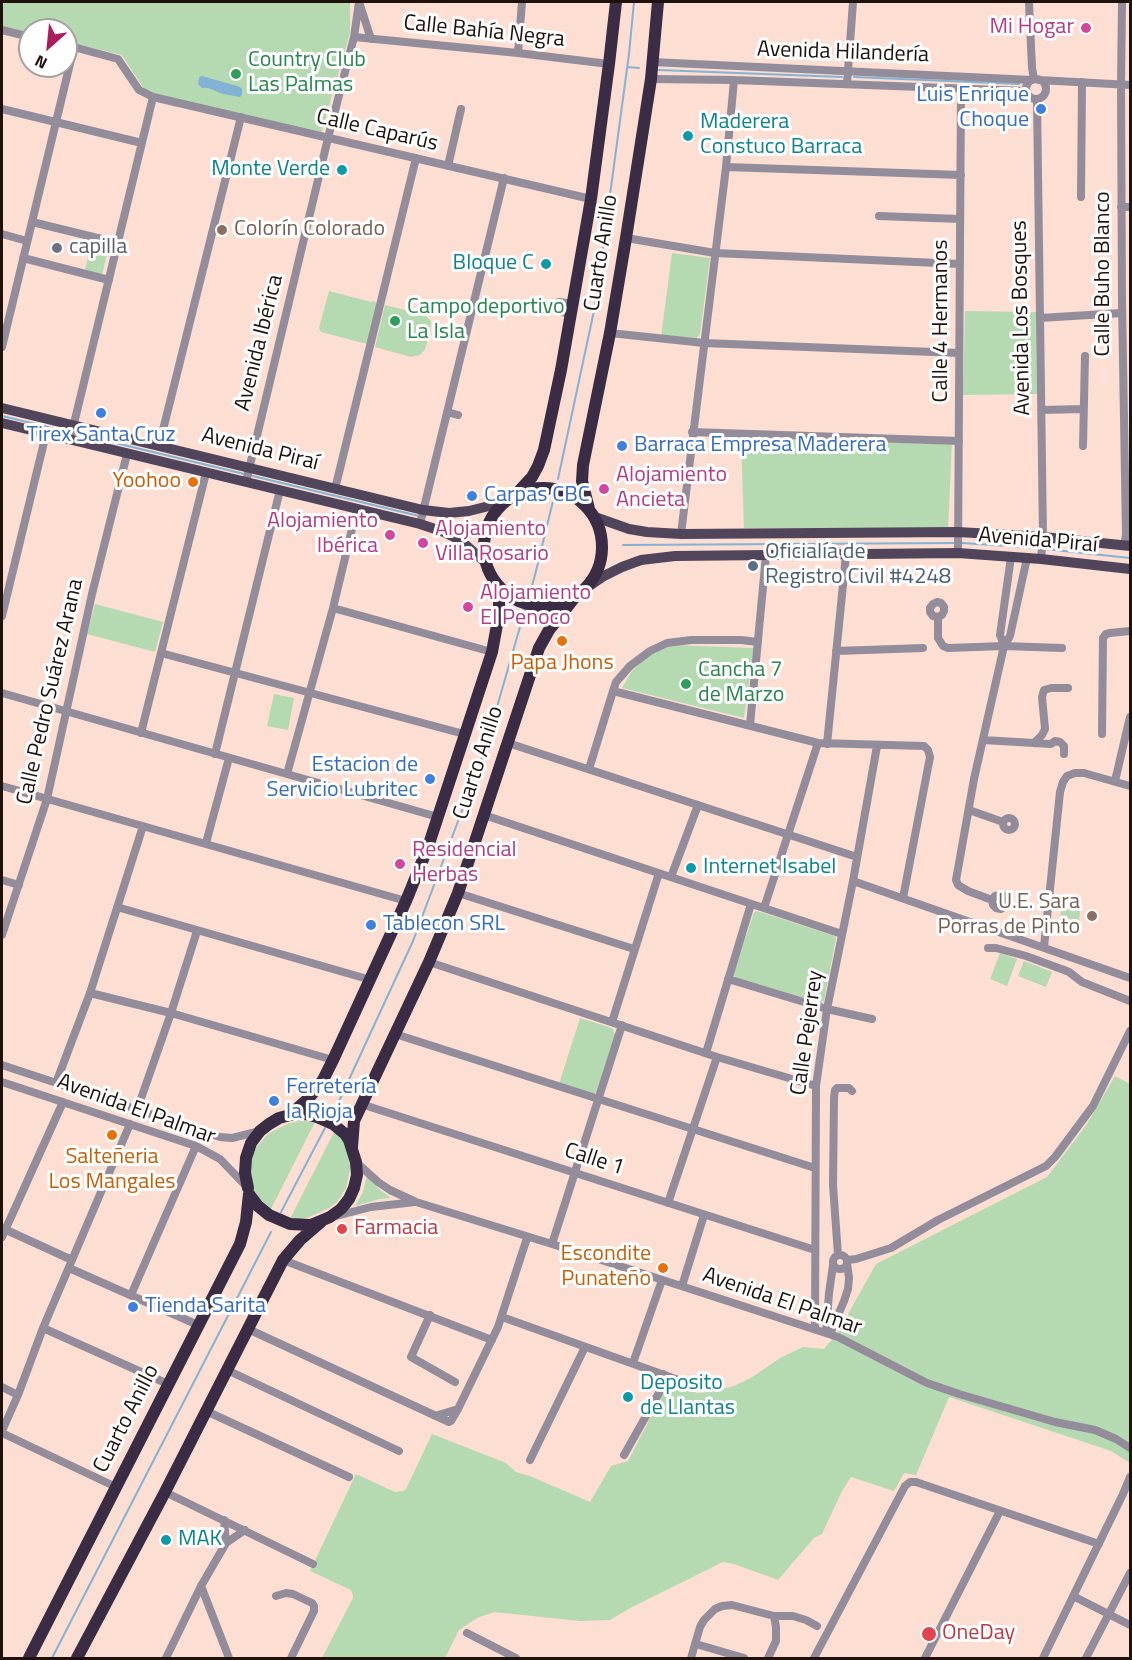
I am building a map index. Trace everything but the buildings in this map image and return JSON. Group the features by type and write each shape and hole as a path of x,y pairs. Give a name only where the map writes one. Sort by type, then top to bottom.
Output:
{"highway":[{"path":"513,495 542,487 555,489 580,500 592,513 600,529 603,553 595,577 588,587 575,597 553,606 541,606 527,604 512,597 499,587 491,575 485,562 483,548 490,520 498,508 532,477 544,450 591,198 616,2"},
{"name":"Cuarto Anillo","path":"592,513 582,481 583,465 610,333 626,238 651,79 658,2"},
{"name":"Cuarto Anillo","path":"290,1115 309,1098 323,1080 406,901 438,817 492,652 499,614 499,587"},
{"name":"Cuarto Anillo","path":"352,1147 354,1121 361,1104 429,962 458,893 539,648 549,630 575,597"},
{"path":"77,1659 283,1260 300,1239 341,1209 351,1193 357,1175 356,1162 345,1134 325,1119 305,1114 290,1115 269,1124 251,1143 246,1158 245,1173 249,1191 258,1206 269,1215 291,1224 311,1225 326,1219"},
{"name":"Cuarto Anillo","path":"28,1659 240,1244 246,1222 249,1191"}],"main road":[{"name":"Avenida Piraí","path":"2,408 423,511 469,512 513,495"},
{"name":"Avenida Piraí","path":"2,423 421,523 460,540 485,562"},
{"name":"Avenida Piraí","path":"592,513 629,529 647,532 958,534 1127,546"},
{"name":"Avenida Piraí","path":"588,587 604,576 641,560 675,556 846,555 958,551 1011,557 1041,557 1131,569"}],"street":[{"name":"Avenida Ibérica","path":"246,481 354,37 359,2"},
{"name":"Avenida Ibérica","path":"359,2 371,39"},
{"path":"518,53 522,2"},
{"path":"848,84 854,2"},
{"path":"1029,2 1032,68 1035,80"},
{"name":"Calle Buho Blanco","path":"1122,2 1120,84 1126,207 1126,302 1122,313 1127,431 1127,546"},
{"path":"2,30 18,34"},
{"name":"Calle Bahía Negra","path":"354,37 609,64"},
{"name":"Calle Caparús","path":"78,48 118,59 139,90 153,97 591,198"},
{"name":"Avenida Hilandería","path":"652,62 1131,85"},
{"path":"2,347 56,122 64,78"},
{"name":"Avenida Hilandería","path":"651,79 1026,91"},
{"path":"681,534 735,80"},
{"path":"1035,80 1044,84 1046,90 1043,96 1037,99 1029,96 1026,91 1026,86 1035,80"},
{"name":"Avenida Hilandería","path":"1046,90 1065,81"},
{"path":"1081,197 1082,82"},
{"name":"Calle 4 Hermanos","path":"958,551 961,89"},
{"path":"71,439 153,97"},
{"name":"Avenida Los Bosques","path":"1037,99 1043,540 1041,557"},
{"path":"2,109 142,142"},
{"path":"448,166 461,109"},
{"path":"159,446 241,117"},
{"path":"335,489 416,158"},
{"path":"726,167 961,175"},
{"path":"421,523 504,178"},
{"path":"879,216 960,219"},
{"path":"32,222 118,243"},
{"path":"2,234 27,241"},
{"path":"626,238 715,253 960,264"},
{"path":"23,258 109,280"},
{"path":"559,307 572,309"},
{"path":"1040,318 1122,313"},
{"path":"610,333 704,343 959,353"},
{"path":"1083,446 1084,356"},
{"path":"1041,411 1083,409"},
{"path":"447,412 458,415"},
{"path":"692,432 958,441"},
{"path":"2,616 46,434"},
{"name":"Calle Pedro Suárez Arana","path":"2,935 47,799 92,594 127,454"},
{"path":"141,733 206,473"},
{"path":"215,754 280,490"},
{"path":"287,774 333,608 357,508"},
{"path":"750,725 766,555"},
{"path":"764,908 788,834 822,743 836,651 846,555"},
{"path":"1004,646 1000,635 1011,557"},
{"path":"992,900 968,891 958,885 956,880 983,740 1004,646 1010,636 1027,558"},
{"path":"333,608 492,652"},
{"path":"938,617 938,638 943,646 948,648 1004,646 1062,648"},
{"path":"1102,734 1103,638 1110,633 1131,632"},
{"path":"589,769 616,682 630,666 650,651 667,644 691,640 758,642"},
{"path":"836,651 923,648"},
{"path":"161,653 464,734"},
{"path":"1034,743 1045,729 1042,697 1044,690 1068,688"},
{"path":"613,691 822,743 924,746 930,756 903,898"},
{"path":"2,693 438,817"},
{"path":"1115,781 1131,717"},
{"path":"983,740 1051,744 1055,741 1064,746 1064,754"},
{"path":"508,743 857,857"},
{"name":"Calle Pejerrey","path":"814,1329 816,1086 827,1009 877,746"},
{"path":"206,843 229,758"},
{"path":"1044,947 1060,792 1063,782 1067,776 1084,773 1131,786"},
{"path":"2,786 406,901"},
{"path":"671,877 698,805"},
{"path":"969,810 1003,822"},
{"path":"484,815 842,934"},
{"path":"56,1083 90,993 143,826"},
{"path":"612,1022 659,873"},
{"path":"2,880 19,885"},
{"path":"853,881 1131,978"},
{"path":"458,893 634,949"},
{"path":"706,1053 751,904"},
{"path":"117,907 371,980"},
{"path":"136,1110 171,1013 197,931"},
{"path":"988,948 1026,956 1064,970 1082,982 1131,1001"},
{"path":"429,962 717,1057 816,1086"},
{"path":"728,979 827,1009 872,1019"},
{"path":"90,993 171,1013 333,1060"},
{"path":"552,1244 622,1025"},
{"path":"833,1265 837,1269 842,1269 847,1262 891,1248 938,1220 1046,1166 1093,1106 1131,1031"},
{"path":"395,1034 815,1168"},
{"path":"668,1203 717,1057"},
{"name":"Avenida El Palmar","path":"2,1065 220,1137 232,1138 260,1131"},
{"name":"Avenida El Palmar","path":"2,1082 196,1146 220,1159 249,1191"},
{"path":"831,1335 829,1293 833,1260 838,1255 833,1185 834,1097 837,1088 849,1088 852,1091"},
{"path":"63,1102 3,1231 131,1295 198,1325"},
{"name":"Calle 1","path":"361,1104 815,1250"},
{"path":"146,1129 150,1124 151,1114"},
{"path":"116,1487 2,1432 43,1328 130,1124"},
{"path":"131,1295 196,1146"},
{"name":"Avenida El Palmar","path":"356,1162 378,1182 416,1202 814,1329 831,1335 927,1383 1032,1416 1095,1430 1131,1448"},
{"name":"Avenida El Palmar","path":"326,1219 371,1207 416,1202"},
{"path":"682,1286 704,1215"},
{"path":"248,1329 435,1416 458,1409 502,1317 528,1238"},
{"path":"831,1335 848,1289 849,1278 847,1262 843,1256 838,1255"},
{"path":"283,1260 492,1340"},
{"path":"633,1363 662,1280"},
{"path":"430,1315 411,1357 455,1382"},
{"path":"502,1317 698,1387"},
{"path":"43,1328 168,1384"},
{"path":"530,1460 585,1347"},
{"path":"227,1370 399,1451"},
{"path":"624,1455 659,1393 663,1374"},
{"path":"2,1387 18,1395"},
{"path":"206,1411 349,1477"},
{"path":"1043,1659 1131,1477"},
{"path":"814,1659 904,1486 910,1482 916,1482 1099,1544"},
{"path":"165,1492 313,1564"},
{"path":"925,1659 1000,1511"},
{"path":"224,1520 226,1543"},
{"path":"166,1659 201,1586 226,1543 245,1530"},
{"path":"1086,1659 1131,1573"},
{"path":"201,1586 229,1659"},
{"path":"276,1596 286,1593 293,1594 314,1606 314,1611 291,1659"},
{"path":"1073,1596 1131,1625"},
{"path":"691,1658 704,1620 715,1609 722,1606 732,1605 774,1616 793,1616 817,1626"},
{"path":"768,1659 776,1641 774,1616"},
{"path":"467,1633 516,1659"},
{"path":"696,1644 744,1659"}],"green space":[{"name":"Country Club Las Palmas","path":"2,2 350,2 350,33 321,134 146,92 122,55 78,45 78,18 18,18 18,30 2,26"},
{"path":"92,241 109,245 102,275 85,270"},
{"path":"672,253 710,258 700,334 695,340 661,337"},
{"path":"329,291 374,301 378,305 367,344 321,332 319,328"},
{"path":"385,305 424,315 431,321 425,349 420,355 411,357 375,347"},
{"path":"965,311 1036,312 1037,394 963,395"},
{"path":"741,439 952,444 948,528 744,528"},
{"path":"95,604 163,622 155,652 87,634"},
{"name":"Cancha 7 de Marzo","path":"673,645 754,648 744,718 622,688 632,671 644,659 658,650"},
{"path":"274,694 294,698 288,730 267,726"},
{"path":"1062,900 1081,901 1078,933 1059,931"},
{"path":"757,911 835,936 822,1003 734,976 754,913"},
{"path":"1000,953 1017,959 1007,986 990,979"},
{"path":"1024,961 1052,972 1046,987 1018,976"},
{"path":"580,1018 609,1027 613,1029 615,1035 595,1093 559,1084"},
{"path":"1115,1076 1130,1084 1130,1463 1111,1451 949,1397 916,1475 904,1473 894,1491 851,1477 822,1534 814,1538 778,1580 723,1562 610,1620 580,1621 494,1612 477,1618 459,1630 445,1658 322,1658 353,1596 351,1590 310,1571 356,1474 395,1492 403,1491 432,1434 506,1463 516,1472 590,1502 611,1466 628,1461 668,1384 697,1393 710,1392 734,1386 751,1378 780,1358 803,1347 824,1349 838,1332 876,1264 1047,1177 1087,1124"},
{"path":"299,1121 315,1122 271,1209 255,1192 251,1182 250,1164 254,1150 268,1134 287,1124"},
{"path":"334,1132 345,1144 351,1165 346,1188 337,1202 329,1208 309,1217 290,1219"},
{"path":"367,1175 379,1189 391,1198 355,1206 363,1192"}],"water":[{"path":"199,77 242,88 242,95 240,97 202,88 198,84"}],"waterway":[{"path":"558,479 595,306 634,2"},
{"path":"628,67 639,68"},
{"path":"659,70 842,77"},
{"path":"854,77 1019,84"},
{"path":"2,416 69,432"},
{"path":"74,433 419,516"},
{"path":"334,1112 413,941 484,752 535,575 554,497"},
{"path":"623,545 956,543"},
{"path":"962,543 1040,548"},
{"path":"1045,549 1130,558"},
{"path":"281,1212 325,1128"},
{"path":"52,1658 271,1232"}],"place":[{"name":"Mi Hogar","path":"1086,28"},
{"name":"Country Club Las Palmas","path":"236,74"},
{"name":"Luis Enrique Choque","path":"1041,109"},
{"name":"Maderera Constuco Barraca","path":"688,136"},
{"name":"Monte Verde","path":"342,170"},
{"name":"Colorín Colorado","path":"222,230"},
{"name":"capilla","path":"57,248"},
{"name":"Bloque C","path":"546,264"},
{"name":"Campo deportivo La Isla","path":"395,321"},
{"name":"Tirex Santa Cruz","path":"101,413"},
{"name":"Barraca Empresa Maderera","path":"622,446"},
{"name":"Yoohoo","path":"193,482"},
{"name":"Alojamiento Ancieta","path":"604,489"},
{"name":"Carpas CBC","path":"472,496"},
{"name":"Alojamiento Ibérica","path":"390,535"},
{"name":"Alojamiento Villa Rosario","path":"423,543"},
{"name":"Oficialía de Registro Civil #4248","path":"753,566"},
{"name":"Alojamiento El Penoco","path":"468,607"},
{"name":"Papa Jhons","path":"562,641"},
{"name":"Cancha 7 de Marzo","path":"686,684"},
{"name":"Estacion de Servicio Lubritec","path":"430,779"},
{"name":"Residencial Herbas","path":"400,864"},
{"name":"Internet Isabel","path":"691,868"},
{"name":"U.E. Sara Porras de Pinto","path":"1092,916"},
{"name":"Tablecon SRL","path":"371,925"},
{"name":"Ferretería la Rioja","path":"274,1101"},
{"name":"Salteñeria Los Mangales","path":"112,1135"},
{"name":"Farmacia","path":"342,1229"},
{"name":"Escondite Punateño","path":"663,1268"},
{"name":"Tienda Sarita","path":"133,1307"},
{"name":"Deposito de Llantas","path":"628,1397"},
{"name":"MAK","path":"166,1540"},
{"name":"OneDay","path":"929,1634"}]}
